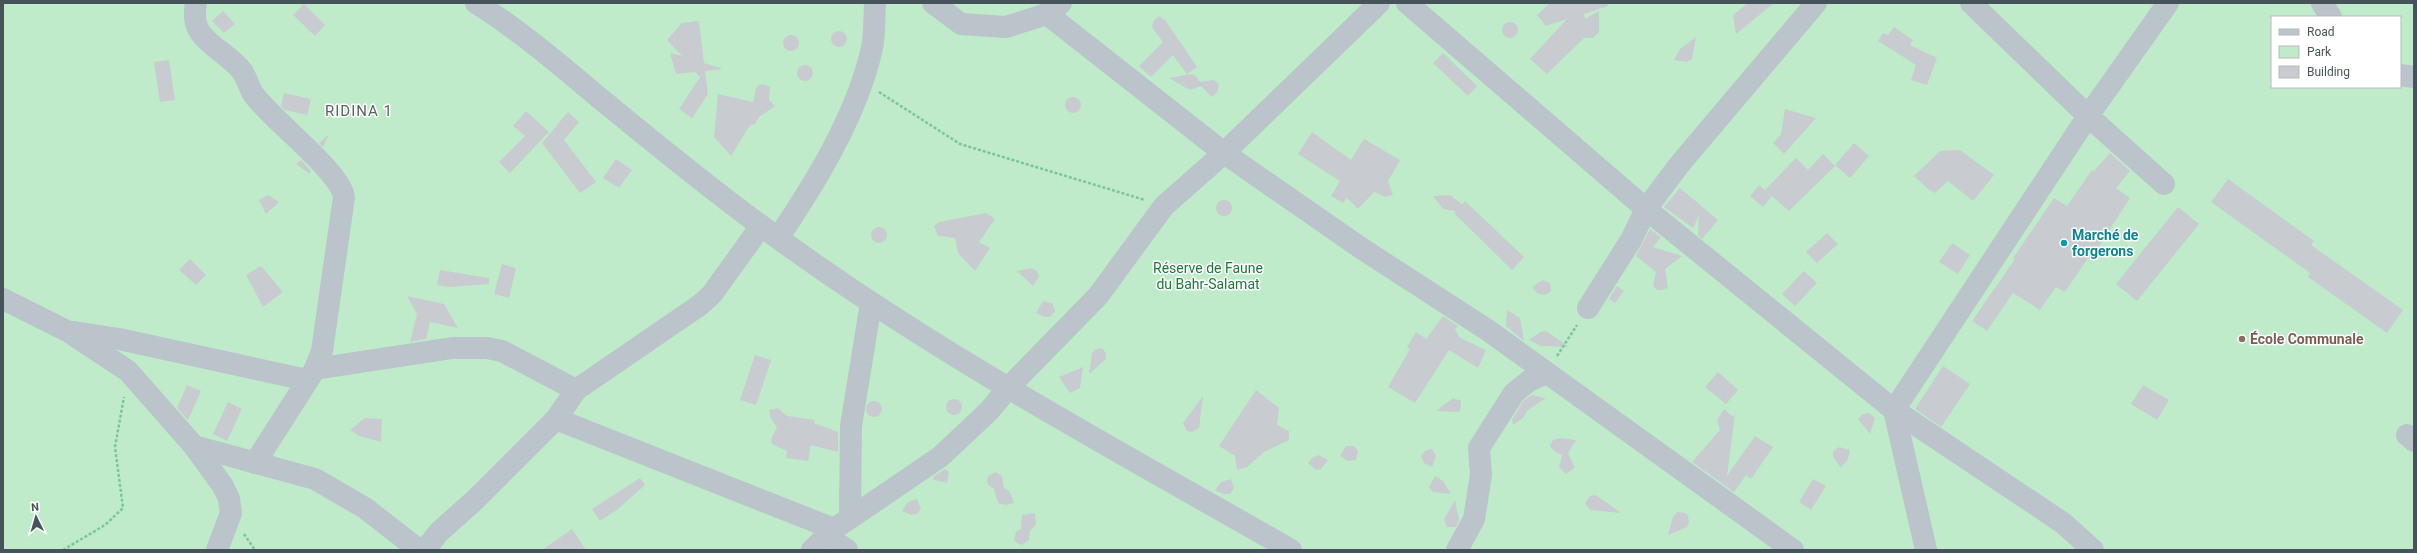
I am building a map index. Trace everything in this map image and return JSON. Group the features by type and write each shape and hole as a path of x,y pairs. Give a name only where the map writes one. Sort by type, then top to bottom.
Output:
{"street":[{"path":"196,3 194,22 199,33 242,71 254,96 298,139 344,191 322,351 311,375 255,463"},
{"path":"476,3 514,27 675,159 769,232 871,303 1008,388 1291,550"},
{"path":"425,550 438,532 475,500 556,419 576,390 700,305 813,186 845,122 862,81 872,48 874,3"},
{"path":"933,3 961,24 1006,27 1054,8 1224,152 1361,248 1489,331 1546,374 1793,550"},
{"path":"830,533 940,457 988,411 1008,388 1098,296 1164,206 1224,152 1379,3"},
{"path":"1407,3 1646,209 1894,410 2063,523 2093,550"},
{"path":"1588,308 1631,240 1646,209 1679,165 1816,3"},
{"path":"1971,3 2088,116 2164,184"},
{"path":"1926,550 1894,410 2088,116 2168,3"},
{"path":"2322,3 2330,16"},
{"path":"2401,75 2414,77"},
{"path":"3,299 69,332 128,371 194,446 223,486 229,499 231,513 217,550"},
{"path":"830,533 851,426 871,303"},
{"path":"69,332 119,339 311,375 397,356 435,352 452,348 482,347 502,351 576,390"},
{"path":"1457,550 1474,519 1481,476 1479,448 1514,393 1529,381 1546,374"},
{"path":"556,419 830,533 847,550"},
{"path":"194,446 315,479 365,508 419,550"}],"path":[{"path":"862,81 960,144 1164,206"},
{"path":"1546,374 1588,308"},
{"path":"63,550 106,525 123,508 115,447 128,371"}],"green space":[{"name":"Réserve de Faune du Bahr-Salamat","path":"3,3 2414,3 2414,550 3,550"}],"building":[{"path":"1550,3 1607,3 1608,6 1584,14 1585,19 1599,11 1599,32 1593,38 1584,38 1547,74 1530,59 1567,19 1546,26 1537,15"},
{"path":"1748,3 1774,3 1736,34 1733,15"},
{"path":"304,4 325,25 315,36 293,15"},
{"path":"223,11 235,24 224,33 212,21"},
{"path":"1159,16 1165,20 1197,67 1187,74 1173,55 1151,77 1139,66 1163,42 1152,27 1154,20"},
{"path":"699,21 704,63 723,69 705,71 708,94 692,118 679,109 700,77 695,72 676,74 670,53 682,56 667,40 682,23"},
{"path":"1510,22 1517,27 1518,30 1513,37 1510,38 1503,33 1502,30 1507,23"},
{"path":"1894,27 1913,40 1910,45 1937,58 1927,85 1911,80 1916,65 1878,41 1883,33 1888,35"},
{"path":"839,31 846,36 847,39 842,46 839,47 832,42 831,39 836,32"},
{"path":"791,35 798,40 799,43 794,50 791,51 784,46 783,43 788,36"},
{"path":"1696,37 1692,59 1687,62 1674,60 1680,49"},
{"path":"1443,53 1477,86 1468,96 1433,63"},
{"path":"169,60 175,100 160,102 154,62"},
{"path":"805,65 812,70 813,73 808,80 805,81 798,76 797,73 802,66"},
{"path":"1191,74 1196,76 1200,82 1214,80 1219,84 1217,92 1212,97 1201,86 1190,90 1169,78"},
{"path":"763,84 770,87 769,100 775,106 759,117 755,124 750,125 731,156 714,137 718,94 753,102 758,85"},
{"path":"284,93 311,99 307,115 285,110 281,106"},
{"path":"1073,97 1080,102 1081,105 1076,112 1073,113 1066,108 1065,105 1070,98"},
{"path":"1785,109 1816,118 1784,154 1773,143 1781,134"},
{"path":"526,111 549,132 510,173 499,162 525,136 513,126"},
{"path":"568,112 579,122 564,140 596,182 580,193 542,143"},
{"path":"1312,132 1351,160 1364,139 1400,160 1388,181 1393,195 1385,197 1374,192 1358,209 1347,198 1343,203 1331,196 1340,181 1298,154"},
{"path":"329,135 323,147 319,143"},
{"path":"1854,143 1869,156 1850,178 1835,165"},
{"path":"1960,150 1994,175 1973,201 1948,181 1935,193 1928,189 1914,176 1940,151"},
{"path":"2110,153 2130,171 2116,188 2130,198 2090,260 2088,258 2065,292 2056,287 2040,310 2013,293 1987,331 1972,321 2015,259 2013,258 2054,198 2067,206 2092,170 2094,171"},
{"path":"1823,154 1835,166 1789,211 1765,190 1796,158 1808,170"},
{"path":"616,159 632,170 619,188 603,178"},
{"path":"301,160 311,171 310,174 296,164"},
{"path":"2228,179 2314,241 2311,245 2403,310 2387,333 2308,277 2310,273 2211,202"},
{"path":"1759,185 1772,196 1763,207 1750,196"},
{"path":"1680,188 1718,220 1702,239 1698,235 1699,215 1693,228 1664,207"},
{"path":"268,195 279,202 266,214 259,200"},
{"path":"1450,195 1462,204 1465,201 1524,257 1512,270 1454,213 1456,211 1443,209 1433,196"},
{"path":"1224,200 1231,205 1232,208 1227,215 1224,216 1217,211 1216,208 1221,201"},
{"path":"2178,207 2199,224 2137,301 2116,284"},
{"path":"986,213 995,219 979,242 990,248 975,271 958,253 955,238 938,236 934,226 939,222"},
{"path":"879,227 886,232 887,235 882,242 879,243 872,238 871,235 876,228"},
{"path":"1650,229 1661,237 1653,247 1682,256 1665,269 1668,288 1662,290 1657,290 1653,286 1656,272 1636,256"},
{"path":"1827,233 1838,244 1817,263 1806,252"},
{"path":"1952,243 1970,255 1958,274 1939,262"},
{"path":"190,259 206,275 196,285 179,270"},
{"path":"502,264 516,268 509,298 494,294"},
{"path":"261,266 283,292 263,307 246,275"},
{"path":"1032,268 1037,271 1039,277 1033,286 1017,271"},
{"path":"440,270 489,278 489,284 450,287 437,285"},
{"path":"1804,271 1817,283 1795,306 1782,294"},
{"path":"1543,280 1550,283 1551,288 1550,292 1545,295 1538,294 1532,287"},
{"path":"1617,286 1624,291 1615,303 1609,299"},
{"path":"407,296 444,304 458,328 430,322 426,339 410,342 417,314"},
{"path":"1043,301 1052,303 1054,307 1055,311 1050,317 1045,317 1036,313"},
{"path":"1507,310 1520,318 1524,341 1506,326"},
{"path":"1443,316 1458,326 1455,329 1460,338 1486,350 1478,368 1449,350 1415,403 1388,387 1410,349 1407,347 1416,332 1426,339"},
{"path":"1546,331 1569,347 1541,346 1529,340 1540,332"},
{"path":"1102,348 1106,353 1106,359 1089,374 1092,353 1096,349"},
{"path":"755,355 771,360 756,405 740,400"},
{"path":"1943,366 1970,384 1941,427 1915,409"},
{"path":"1083,367 1080,388 1070,393 1059,377"},
{"path":"1718,372 1738,390 1726,404 1705,387"},
{"path":"187,385 201,391 188,420 177,408"},
{"path":"2143,385 2169,400 2157,420 2131,404"},
{"path":"1256,390 1279,408 1277,425 1289,431 1289,440 1264,452 1247,467 1237,470 1235,456 1219,446"},
{"path":"1532,395 1546,398 1528,410 1523,418 1513,425 1512,420 1523,401"},
{"path":"1203,396 1199,428 1192,432 1187,431 1183,423"},
{"path":"1453,398 1461,401 1460,412 1436,411"},
{"path":"954,399 961,404 962,407 957,414 954,415 947,410 946,407 951,400"},
{"path":"874,401 881,406 882,409 877,416 874,417 867,412 866,409 871,402"},
{"path":"228,402 242,409 227,441 213,434"},
{"path":"778,408 787,416 815,420 814,423 838,432 838,452 811,445 808,461 786,458 787,451 772,444 771,439 777,427 771,419 769,410"},
{"path":"1724,409 1733,417 1735,414 1727,476 1755,436 1773,447 1751,479 1746,475 1734,492 1692,462 1720,430 1717,420"},
{"path":"1869,413 1875,418 1870,434 1858,419 1863,414"},
{"path":"365,418 382,419 381,442 359,436 350,430"},
{"path":"1559,438 1576,440 1568,453 1575,468 1566,474 1559,467 1562,455 1554,451 1550,446 1553,440"},
{"path":"1346,446 1354,446 1358,451 1356,460 1348,461 1340,456"},
{"path":"1839,447 1850,450 1848,459 1841,468 1833,457 1833,452"},
{"path":"1432,449 1436,456 1432,467 1424,463 1421,456 1426,450"},
{"path":"1319,455 1328,460 1321,469 1316,470 1308,463 1312,458"},
{"path":"945,469 949,472 947,483 934,480 933,477"},
{"path":"996,472 1002,476 1004,488 1010,492 1014,503 1005,505 998,503 994,489 988,485 987,481 988,476"},
{"path":"1435,476 1443,481 1451,494 1433,492 1429,487"},
{"path":"640,478 645,485 618,509 600,521 592,509"},
{"path":"1231,479 1234,488 1230,494 1224,494 1215,490 1221,482"},
{"path":"1813,479 1826,486 1811,510 1799,502"},
{"path":"1596,495 1621,513 1590,510 1585,503 1590,496"},
{"path":"917,499 921,509 917,514 911,515 902,511 908,502"},
{"path":"1455,500 1459,520 1456,527 1447,527 1444,519"},
{"path":"1677,512 1685,513 1688,516 1689,522 1687,527 1668,535 1673,517"},
{"path":"1035,513 1036,524 1030,531 1029,540 1022,545 1017,543 1014,540 1016,532 1021,529 1022,515"},
{"path":"572,529 586,550 542,550"}],"place":[{"name":"Marché de forgerons","path":"2064,243"},
{"name":"École Communale","path":"2242,339"}],"district":[{"name":"RIDINA 1","path":"359,111"}]}
